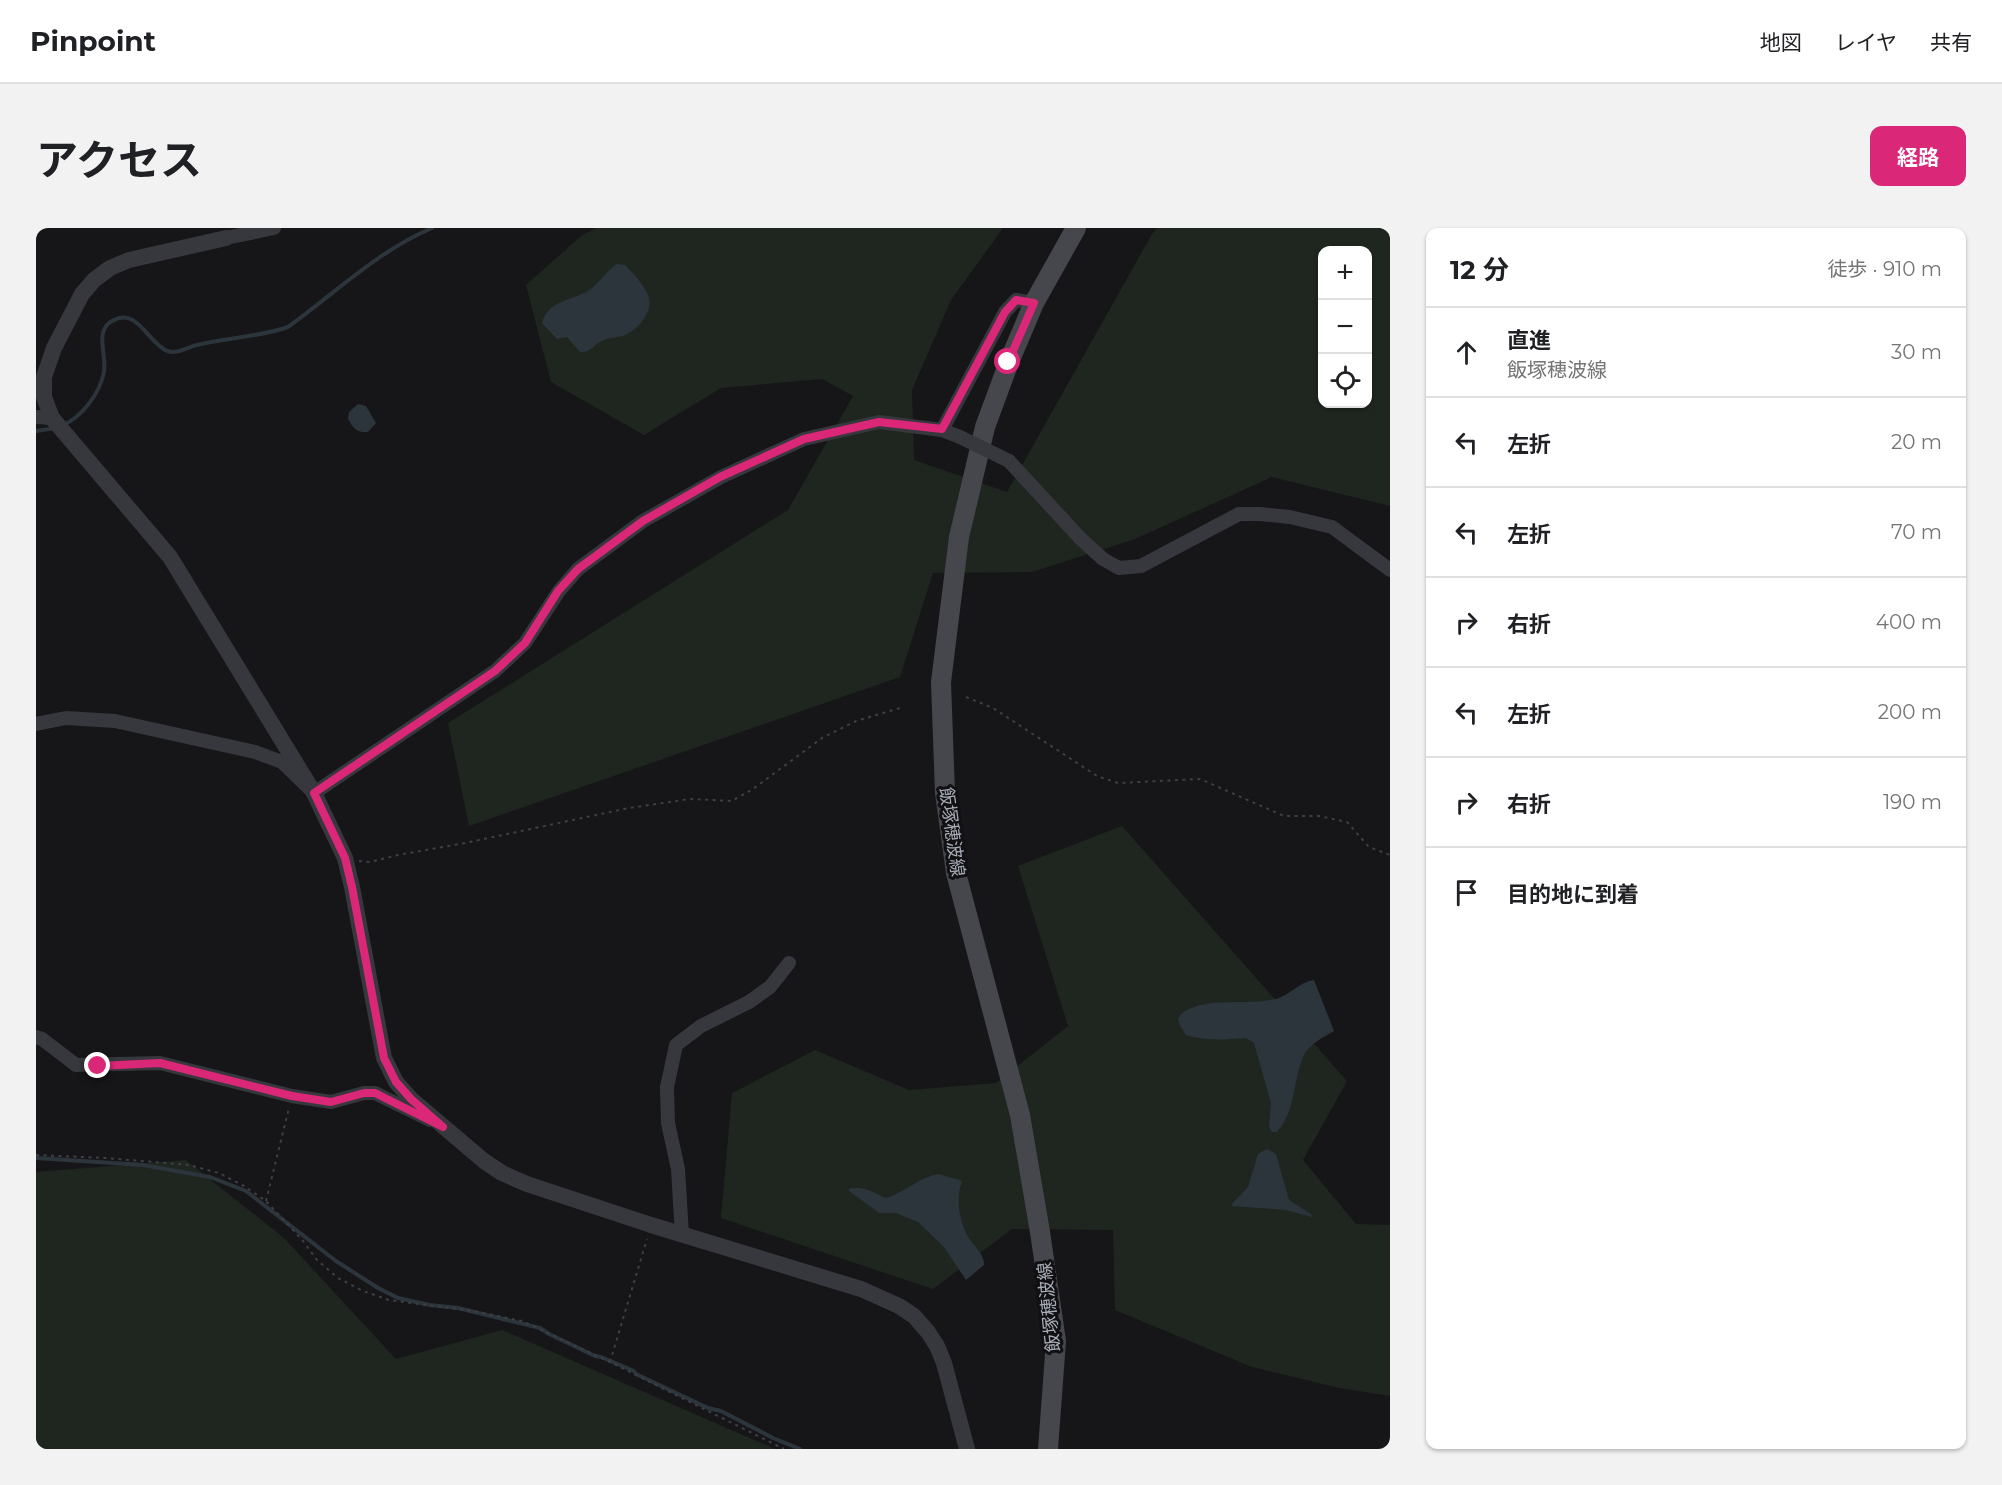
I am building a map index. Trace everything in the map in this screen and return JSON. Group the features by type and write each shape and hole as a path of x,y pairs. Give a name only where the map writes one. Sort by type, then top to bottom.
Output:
{"main road":[{"name":"飯塚穂波線","path":"1048,1449 1056,1341 1020,1114 956,873 945,793 941,682 959,537 985,427 1008,362 1034,303 1076,228"}],"street":[{"path":"274,228 129,260 110,268 94,280 82,294 54,348 45,377 44,418 170,557 314,793 345,858 384,1058 396,1082 411,1099 443,1127 502,1173 527,1184 651,1225 861,1289 899,1306 914,1316 928,1332 941,1354 967,1449"},
{"path":"942,429 1005,312 1016,300 1034,303"},
{"path":"314,793 495,671 525,643 558,591 578,569 643,521 720,477 804,439 879,422 942,429 1009,461 1080,538 1102,559 1119,568 1141,566 1239,514 1260,514 1290,517 1332,527 1390,570"},
{"path":"36,724 66,718 115,721 255,752 282,762 314,793"},
{"path":"682,1235 678,1168 668,1123 667,1087 676,1045 701,1026 748,1002 770,987 789,963"},
{"path":"36,1037 42,1039 76,1065 160,1063 292,1096 331,1102 364,1093 375,1093 443,1127"}],"path":[{"path":"966,697 993,708 1097,776 1118,783 1200,779 1284,816 1318,816 1347,822 1369,847 1390,855"},
{"path":"345,858 370,862 629,808 679,800 732,801 753,789 822,738 856,721 900,708"},
{"path":"266,1201 292,1096"},
{"path":"36,1155 189,1165 219,1173 266,1201 303,1240 317,1260 338,1278 363,1291 389,1300 473,1311 522,1321 784,1449"},
{"path":"610,1362 651,1225"}],"shaded area":[{"path":"596,228 1003,228 951,300 912,390 914,460 1007,492 1157,228 1390,228 1390,506 1272,477 1135,539 1032,572 933,573 900,677 469,826 448,723 788,510 853,396 822,379 721,388 644,435 551,382 526,285 581,236"},
{"path":"617,264 625,265 648,295 649,307 641,323 627,334 601,341 584,352 580,352 567,337 557,339 542,323 549,310 561,302 588,291"},
{"path":"358,404 366,406 376,423 368,432 356,429 348,419 349,412"},
{"path":"1122,826 1347,1081 1303,1160 1356,1224 1390,1225 1390,1396 1339,1388 1252,1367 1115,1310 1113,1230 1012,1229 933,1289 721,1218 732,1093 815,1050 909,1090 996,1083 1068,1026 1018,866"},
{"path":"1314,980 1334,1031 1306,1051 1300,1064 1288,1114 1277,1132 1272,1132 1269,1127 1271,1103 1254,1043 1246,1038 1216,1040 1186,1035 1178,1018 1185,1011 1205,1004 1277,999"},
{"path":"1267,1149 1276,1154 1289,1200 1311,1214 1312,1217 1286,1210 1232,1206 1248,1187 1258,1154"},
{"path":"186,1160 284,1238 396,1359 502,1330 775,1449 36,1449 36,1172"},
{"path":"938,1174 962,1182 959,1196 961,1217 968,1237 984,1261 984,1265 966,1280 944,1247 918,1222 896,1213 879,1213 849,1191 854,1188 864,1189 886,1198 925,1178"}],"waterway":[{"path":"63,425 83,410 99,388 104,372 102,337 107,325 112,321 128,318 141,327 160,347 170,352 205,343 276,331 288,327 393,248 432,228"},
{"path":"36,431 56,428"},
{"path":"36,1158 143,1165 210,1177 246,1191 336,1261 398,1298 458,1308 540,1328 595,1356 634,1371 708,1408 721,1411 800,1449"}],"route":[{"path":"98,1066 160,1063 292,1096 331,1102 364,1093 375,1093 443,1127 411,1099 396,1082 384,1058 345,858 314,793 495,671 525,643 558,591 578,569 643,521 720,477 804,439 879,422 942,429 1005,312 1016,300 1034,303 1008,362"}]}
